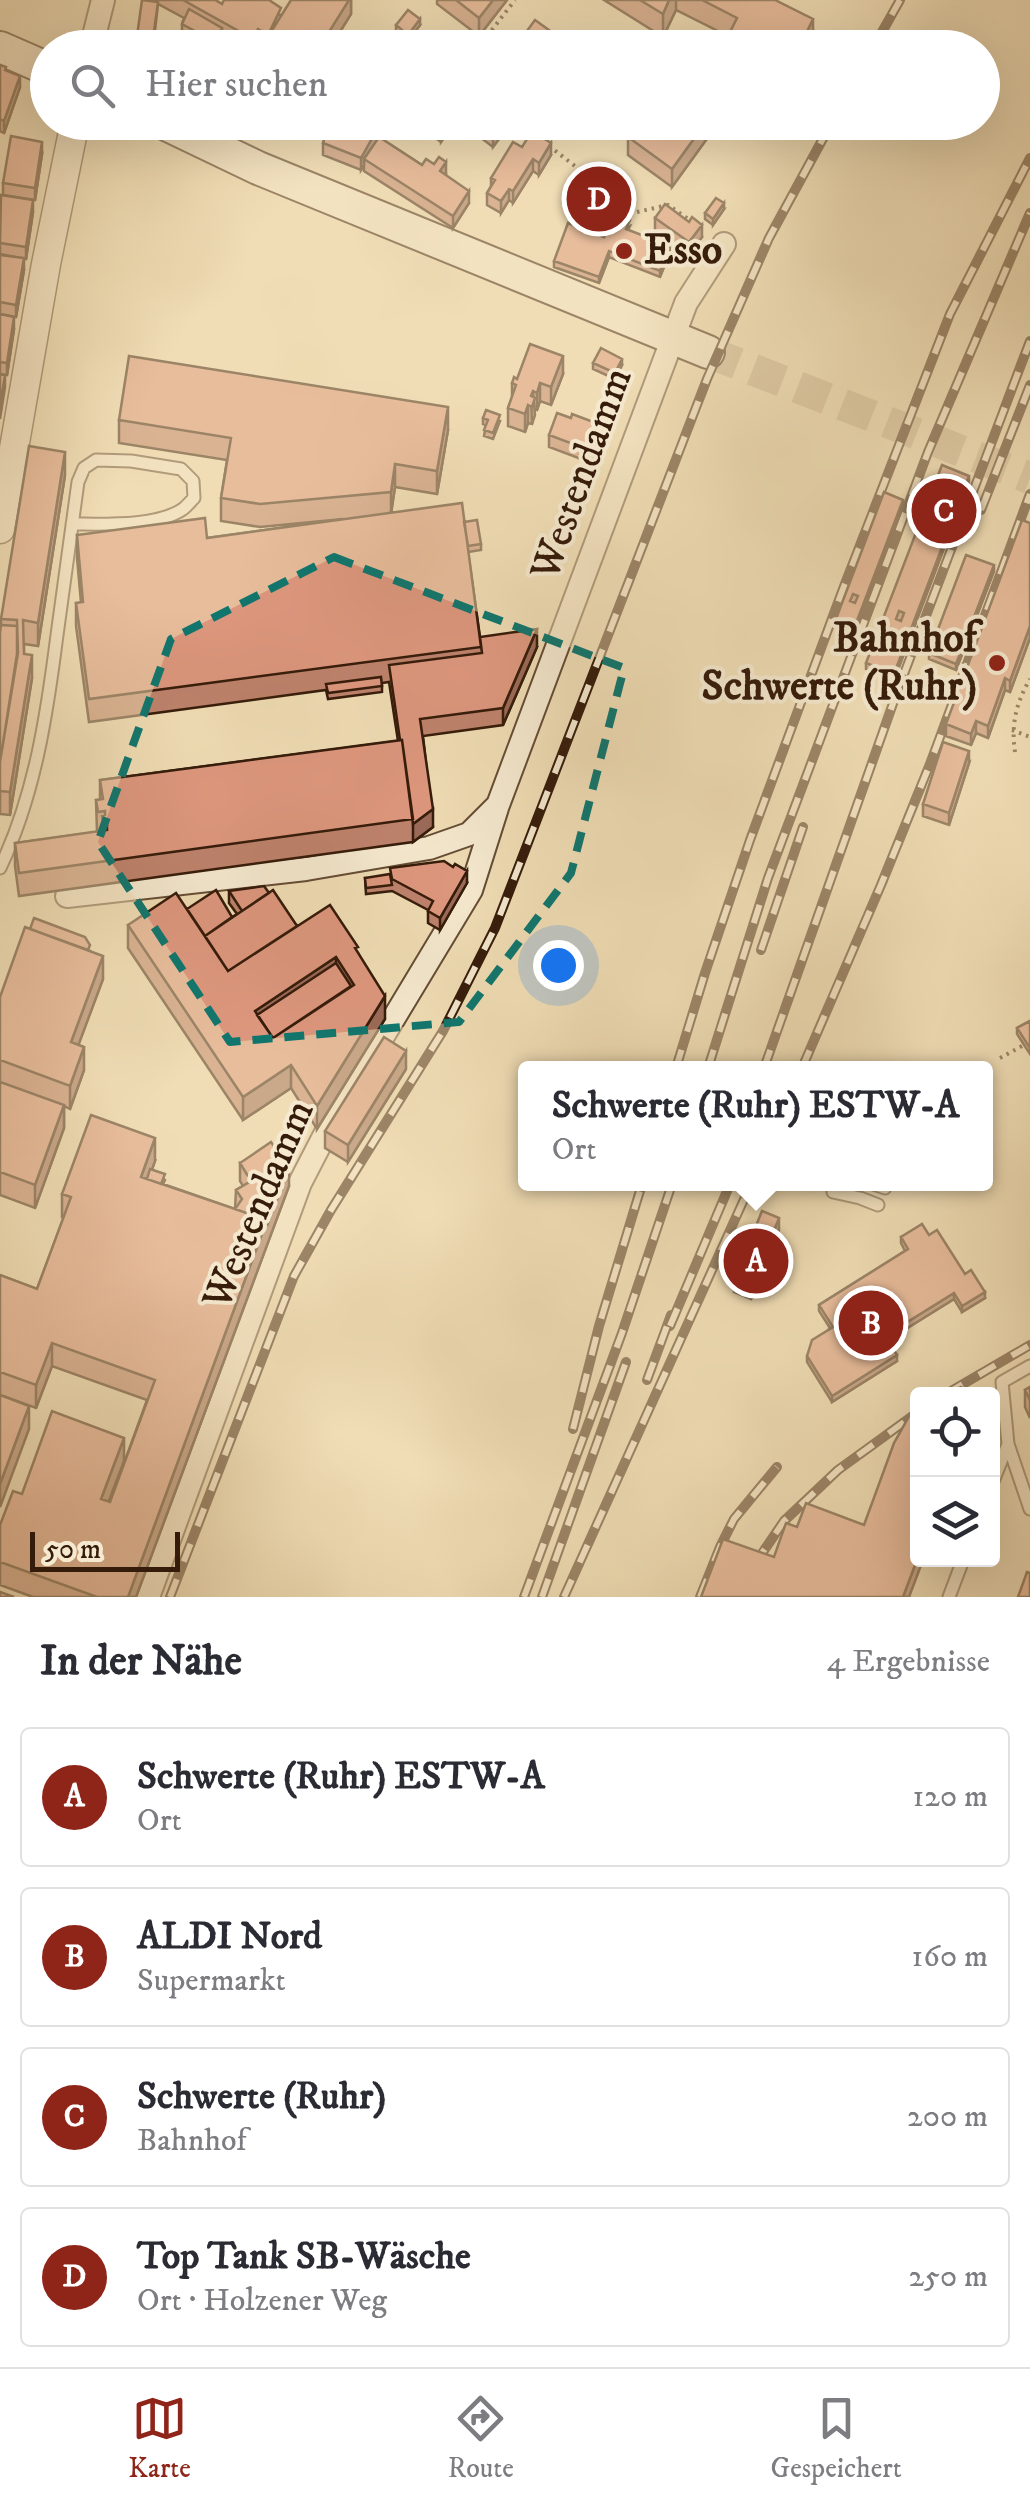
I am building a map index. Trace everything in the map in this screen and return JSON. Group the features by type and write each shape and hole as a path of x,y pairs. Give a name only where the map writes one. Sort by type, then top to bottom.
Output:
{"main road":[{"path":"0,48 30,61"},
{"path":"200,140 258,168 708,352"}],"street":[{"path":"95,30 102,0"},
{"path":"0,529 70,140"},
{"name":"Westendamm","path":"148,1597 300,1184 333,1119 471,890 498,804 686,303 724,244"},
{"name":"Westendamm","path":"68,896 306,869 429,848 469,834 498,804"}],"lane":[{"path":"0,868 34,773 78,482 84,468 96,460 131,461 181,469 193,482 194,498 182,510 158,519 72,524"},
{"path":"833,1192 878,1205"},
{"path":"1030,1366 1002,1382 1008,1444 1030,1509"},
{"path":"995,1477 1008,1444"},
{"path":"949,1597 961,1567"}],"path":[{"path":"492,30 515,0"},
{"path":"547,145 592,178"},
{"path":"607,190 638,212 668,204 724,244"},
{"path":"1015,752 1012,730 1019,698 1030,679"},
{"path":"1012,730 1030,737"},
{"path":"1000,1058 1024,1045"}],"highlighted area":[{"path":"334,557 624,668 571,873 459,1022 230,1042 98,842 171,639"}],"building":[{"path":"142,0 158,2 154,30 138,30"},
{"path":"183,0 215,0 222,4 224,0 269,0 281,8 270,30 237,30"},
{"path":"291,0 349,0 330,30 272,30"},
{"path":"456,0 493,0 479,18"},
{"path":"640,0 669,0 663,14"},
{"path":"702,0 775,0 813,19 808,30 731,30 737,18"},
{"path":"189,9 222,28 193,30 182,24"},
{"path":"408,10 420,19 412,30 396,25"},
{"path":"535,20 549,30 528,30"},
{"path":"0,65 20,76 4,121 0,119"},
{"path":"11,136 42,142 35,188 3,183"},
{"path":"324,140 371,140 361,158 323,143"},
{"path":"377,140 384,140 422,165 426,159 434,164 439,157 446,162 440,171 469,191 453,216 364,159"},
{"path":"526,140 551,143 539,163 533,159 513,191 509,189 501,201 487,193 495,180 491,178 513,142 522,147"},
{"path":"632,140 693,140 672,169"},
{"path":"592,172 616,190 610,205 583,195"},
{"path":"1,195 33,200 26,247 0,243"},
{"path":"716,198 724,203 713,219 705,213"},
{"path":"665,204 689,222 692,217 702,225 689,242 655,218"},
{"path":"612,214 630,220 626,229 670,246 660,271 609,251 599,277 554,261 568,223 604,237"},
{"path":"0,255 24,258 16,305 0,302"},
{"path":"0,314 14,317 7,363 0,362"},
{"path":"530,344 563,356 551,387 540,383 537,393 533,391 531,396 535,398 532,407 528,405 525,414 508,408 516,385 512,383 514,377 517,379"},
{"path":"601,348 622,359 615,373 593,363"},
{"path":"129,356 448,407 437,471 395,464 391,492 260,504 221,498 231,438 119,420"},
{"path":"0,374 5,375 0,407"},
{"path":"486,410 500,415 493,433 484,430"},
{"path":"557,413 571,418 572,414 604,426 594,452 549,435"},
{"path":"29,446 65,452 38,623 23,620 24,654 32,655 10,792 0,791 0,762 18,653 17,620 1,619"},
{"path":"942,465 969,476 894,674 866,663"},
{"path":"884,492 903,500 855,626 836,619"},
{"path":"462,503 481,647 89,699 76,603 83,602 77,535 205,518 207,538"},
{"path":"477,520 481,544 468,546 464,522"},
{"name":"Bahnhof Schwerte (Ruhr)","path":"1022,520 1030,523 1030,626 988,726 976,721 971,734 946,724"},
{"path":"966,555 994,565 956,664 929,653"},
{"path":"1,625 17,626 17,654 0,762 0,633"},
{"path":"537,629 503,708 420,719 433,809 413,824 389,665 482,653 480,637"},
{"path":"381,677 382,686 328,693 326,684"},
{"path":"402,740 413,819 19,873 15,843 107,830 102,816 105,811 98,812 96,800 103,799 100,780"},
{"path":"943,742 969,751 949,813 923,804"},
{"path":"444,861 467,871 440,918 428,911 433,901 392,879 390,868"},
{"path":"390,874 392,885 366,888 365,878"},
{"path":"264,886 269,893 242,911 229,891"},
{"path":"216,890 232,917 205,936 187,909"},
{"path":"273,890 297,926 228,971 205,936"},
{"path":"176,893 228,971 330,905 385,996 317,1106 291,1065 243,1097 128,925","holes":["336,957 354,985 273,1038 255,1011"]},
{"path":"34,918 85,937 90,945 88,950 30,929"},
{"path":"25,927 103,956 71,1042 84,1047 70,1086 0,1060 0,997"},
{"path":"336,963 351,986 273,1038 257,1015"},
{"path":"1030,1021 1030,1048 1017,1028"},
{"path":"384,1037 406,1051 348,1145 325,1131"},
{"path":"0,1082 64,1105 35,1185 0,1172"},
{"path":"91,1115 155,1138 141,1177 267,1220 128,1597 97,1597 0,1562 0,1525 13,1491 22,1494 52,1411 124,1438 101,1499 110,1502 155,1380 52,1343 36,1385 0,1372 0,1275 37,1289 71,1197 62,1194"},
{"path":"271,1142 289,1168 267,1226 267,1220 235,1209 242,1199 236,1190 251,1181 240,1163"},
{"path":"150,1169 165,1174 161,1184 147,1179"},
{"path":"762,1211 779,1218 751,1287 734,1281"},
{"path":"922,1224 929,1235 937,1230 965,1274 971,1270 985,1292 962,1306 954,1293 885,1336 897,1355 832,1396 807,1356 812,1340 833,1327 819,1305 908,1249 901,1237"},
{"path":"0,1395 29,1406 0,1484"},
{"path":"910,1415 910,1567 914,1567 903,1597 701,1597 723,1539 774,1557 786,1523 797,1527 806,1503 864,1525 894,1443"},
{"path":"1027,1572 1030,1597 1018,1597"}],"tunnel":[{"path":"708,352 1030,478"}],"railway":[{"path":"883,30 900,0"},
{"path":"170,1597 294,1276 443,1031 495,928 707,379 769,238 822,140"},
{"path":"678,1061 750,840 950,314 1030,158"},
{"path":"710,1061 768,878 928,452 1030,213"},
{"path":"766,1061 896,695 1030,341"},
{"path":"981,510 1030,385"},
{"path":"805,1061 930,764 1030,494"},
{"path":"761,950 803,827"},
{"path":"573,1429 640,1191"},
{"path":"524,1597 622,1333 670,1191"},
{"path":"670,1326 727,1191"},
{"path":"564,1597 748,1191"},
{"path":"647,1380 671,1315"},
{"path":"958,1387 1030,1345"},
{"path":"542,1597 626,1362"},
{"path":"754,1565 784,1521 838,1470 910,1418"},
{"path":"700,1597 734,1519 777,1467"}],"place":[{"name":"Top Tank SB-Wäsche","path":"599,199"},
{"name":"Esso","path":"624,251"},
{"name":"Schwerte (Ruhr)","path":"944,511"},
{"name":"Bahnhof Schwerte (Ruhr)","path":"997,663"},
{"name":"Schwerte (Ruhr) ESTW-A","path":"756,1261"},
{"name":"ALDI Nord","path":"871,1323"}]}
